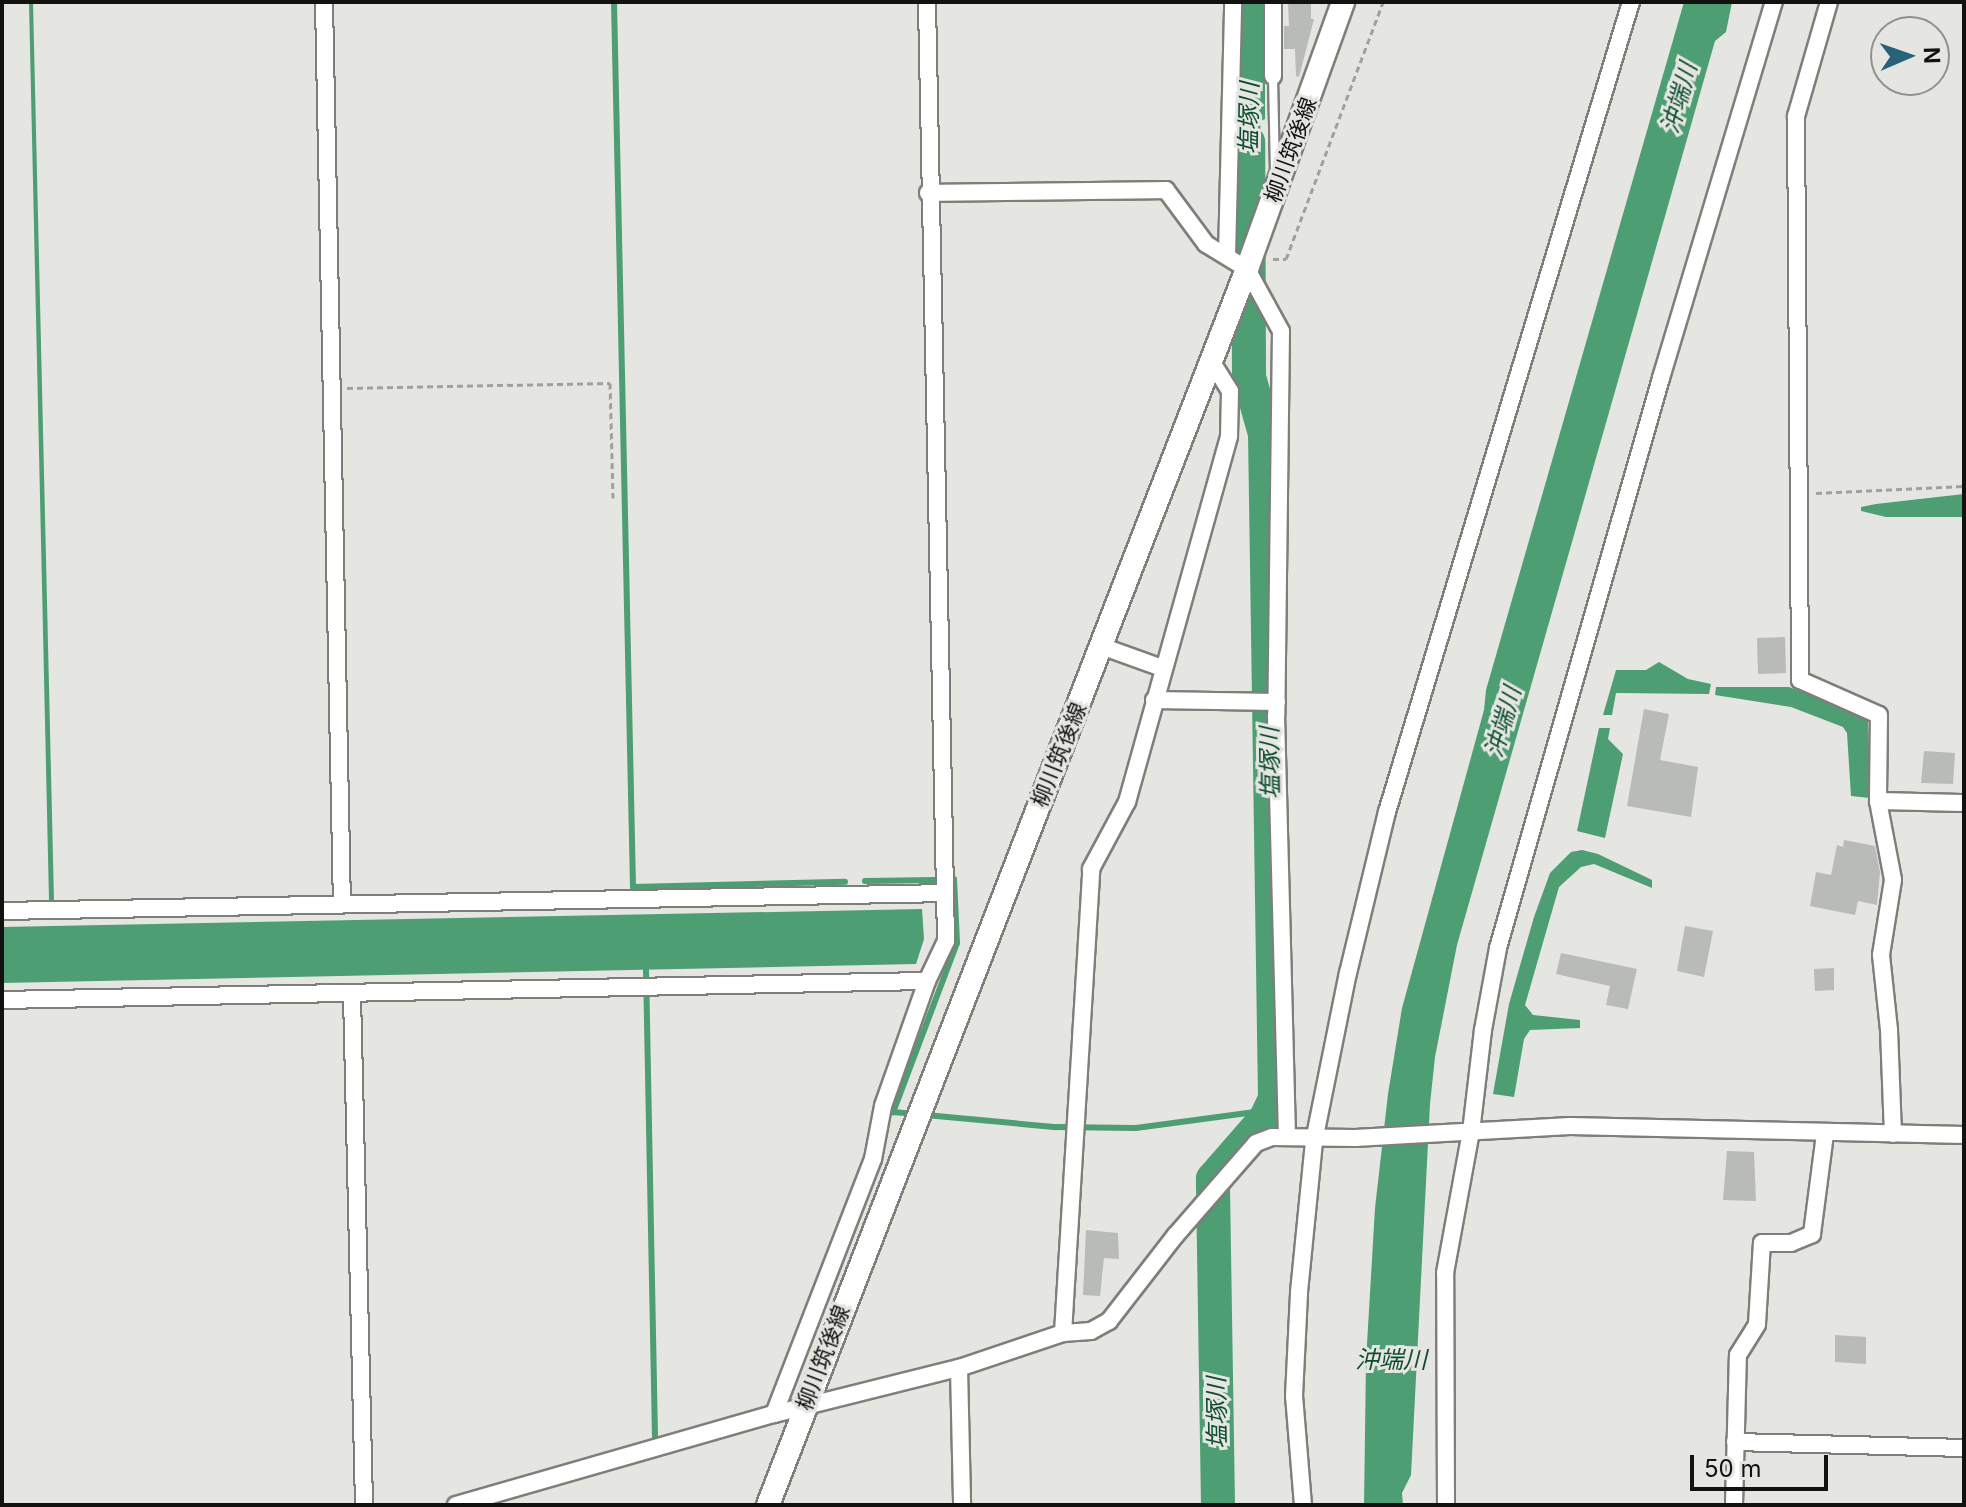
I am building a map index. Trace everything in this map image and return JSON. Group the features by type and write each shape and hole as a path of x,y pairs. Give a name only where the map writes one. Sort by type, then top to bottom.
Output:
{"main road":[{"name":"柳川筑後線","path":"768,1505 1249,263 1343,2"}],"street":[{"path":"324,2 342,904"},
{"path":"774,1414 873,1159 883,1106 927,981 946,941 928,193 927,2"},
{"path":"1227,256 1233,2"},
{"path":"1273,2 1273,76"},
{"path":"1303,1505 1294,1396 1295,1349 1315,1136 1348,973 1387,812 1631,2"},
{"path":"1446,1505 1445,1273 1471,1132 1483,1030 1498,948 1661,378 1774,2"},
{"path":"1829,2 1796,116 1800,680 1879,715 1878,801 1893,880 1881,955 1889,1030 1893,1134"},
{"path":"928,193 1166,190 1206,244 1227,256 1249,263 1281,331 1277,702 1287,1135"},
{"path":"1063,1333 1091,869 1127,802 1229,436 1230,391 1211,360"},
{"path":"1101,646 1162,668"},
{"path":"1154,700 1277,702"},
{"path":"1878,801 1964,803"},
{"path":"2,911 945,893"},
{"path":"2,1000 927,981"},
{"path":"352,995 364,1505"},
{"path":"456,1505 774,1414 959,1368 1063,1333 1091,1331 1109,1321 1175,1236 1256,1143 1287,1135 1355,1138 1570,1126 1964,1135"},
{"path":"1734,1505 1738,1355 1757,1324 1762,1243 1791,1243 1812,1234 1825,1134"},
{"path":"959,1368 962,1505"},
{"path":"1735,1442 1964,1448"}],"lane":[{"path":"1273,76 1275,193"}],"path":[{"path":"1249,263 1286,259 1383,2"},
{"path":"331,389 610,383 613,498"},
{"path":"1799,494 1964,486"}],"water":[{"path":"29,2 33,2 54,901 49,901"},
{"name":"塩塚川","path":"1241,2 1265,2 1265,119 1261,121 1255,183 1236,195"},
{"name":"沖端川","path":"1684,2 1732,2 1726,32 1715,41 1457,945 1435,1057 1430,1104 1411,1475 1402,1493 1403,1505 1364,1505 1366,1361 1375,1208 1402,1008 1484,710 1486,690"},
{"path":"1964,494 1964,517 1886,517 1861,511 1861,507 1876,504"},
{"path":"1659,662 1688,679 1711,684 1709,694 1616,693 1612,715 1603,715 1616,670 1646,670"},
{"path":"1716,687 1789,687 1868,716 1870,798 1851,796 1847,733 1843,727 1791,707 1715,695"},
{"path":"1599,728 1610,728 1608,739 1623,754 1605,838 1577,831"},
{"path":"1582,850 1598,854 1652,880 1652,888 1594,864 1581,867 1559,887 1525,1005 1533,1015 1580,1020 1580,1028 1530,1030 1524,1039 1514,1097 1493,1094 1509,1004 1550,873 1571,852"},
{"path":"922,909 924,939 916,964 2,983 2,927"}],"building":[{"path":"1288,2 1311,2 1311,19 1314,19 1299,77 1296,76 1295,49 1284,49 1284,26 1289,26"},
{"path":"1785,637 1786,673 1758,674 1757,638"},
{"path":"1644,709 1669,714 1660,760 1698,767 1691,817 1627,806"},
{"path":"1924,751 1955,753 1953,784 1921,783"},
{"path":"1844,840 1875,846 1880,872 1877,905 1858,901 1855,915 1810,906 1816,872 1831,875 1837,845 1843,847"},
{"path":"1685,926 1713,931 1704,977 1677,971"},
{"path":"1561,953 1637,969 1628,1009 1606,1005 1610,986 1556,974"},
{"path":"1834,968 1834,990 1815,991 1814,969"},
{"path":"1727,1151 1754,1152 1756,1201 1723,1200"},
{"path":"1086,1230 1118,1233 1119,1259 1104,1258 1100,1296 1083,1295"},
{"path":"1835,1335 1866,1337 1866,1364 1835,1362"}],"waterway":[{"path":"614,2 633,887 845,882"},
{"name":"塩塚川","path":"1218,1505 1213,1179 1266,1118 1275,1099 1265,434 1249,377 1248,142"},
{"path":"954,879 957,943 893,1112 1056,1127 1136,1128 1270,1110"},
{"path":"865,881 936,880"},
{"path":"646,969 655,1437"}]}
